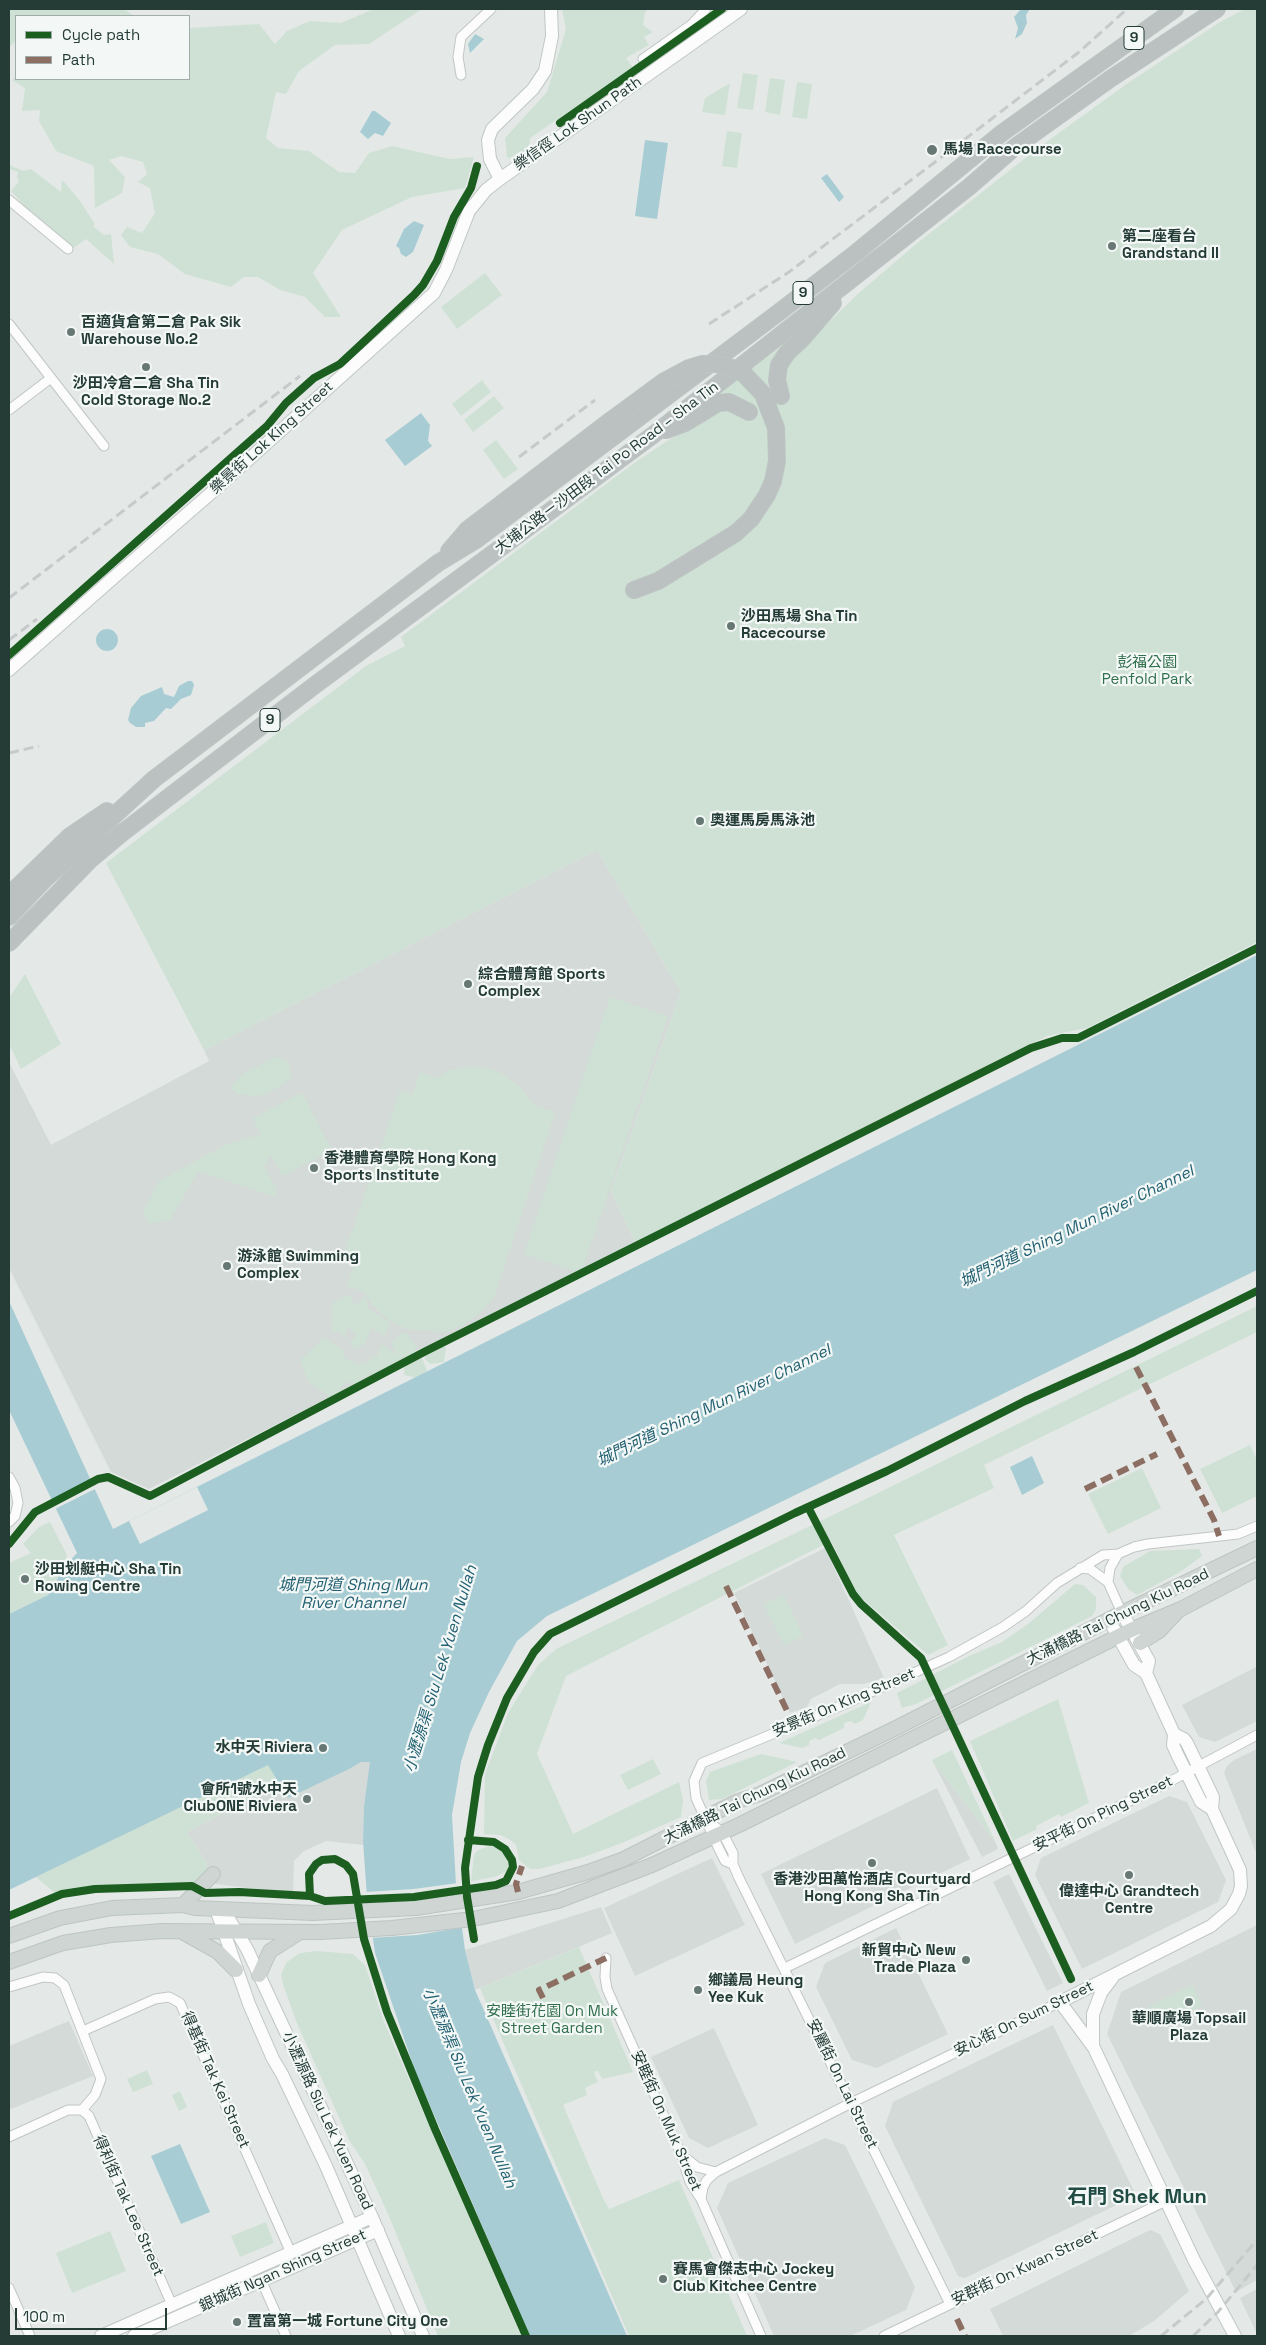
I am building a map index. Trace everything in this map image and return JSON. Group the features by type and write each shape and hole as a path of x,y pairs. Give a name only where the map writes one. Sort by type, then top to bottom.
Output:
{"highway":[{"name":"大埔公路－沙田段 Tai Po Road – Sha Tin","path":"9,917 45,879 154,779 438,563 476,540 778,313 857,252 1002,133 1175,9"},
{"name":"大埔公路－沙田段 Tai Po Road – Sha Tin","path":"9,943 90,859 122,833 315,685 653,435 969,187 1015,147 1110,79 1217,9"},
{"path":"782,396 777,380 779,366 787,353 801,340 848,283"},
{"path":"438,563 467,530 664,382 694,366 709,364 725,365 738,370 755,383 766,400 774,422 778,443 772,486 760,507 746,525 658,581 634,590"},
{"path":"653,435 685,423 718,403 729,402 749,412"},
{"path":"9,895 70,836 154,779"}],"main road":[{"name":"大涌橋路 Tai Chung Kiu Road","path":"9,1936 60,1918 112,1908 183,1905 195,1908 290,1913 354,1912 416,1908 470,1901 540,1886 588,1872 624,1859 885,1733 1122,1613 1257,1548"},
{"name":"大涌橋路 Tai Chung Kiu Road","path":"9,1962 40,1950 79,1940 135,1932 357,1930 473,1919 558,1901 652,1865 1118,1636 1180,1609 1257,1569"},
{"path":"1140,1642 1158,1631 1180,1609"},
{"path":"183,1905 213,1874"},
{"path":"181,1931 218,1952 236,1970"},
{"path":"259,1975 270,1952 302,1931"}],"street":[{"path":"461,75 458,57 461,36 491,9"},
{"name":"樂信徑 Lok Shun Path","path":"551,9 552,36 545,71 528,95 492,129 488,140 490,159 500,179 741,9"},
{"name":"樂信徑 Lok Shun Path","path":"643,59 691,26 706,9"},
{"name":"樂景街 Lok King Street","path":"9,670 218,487 434,293 446,270 469,211 486,190 500,179"},
{"path":"9,200 68,249"},
{"path":"9,324 104,446"},
{"path":"9,410 51,378"},
{"path":"9,1477 17,1495 18,1503 15,1516 9,1522"},
{"name":"安景街 On King Street","path":"704,1819 696,1798 694,1781 702,1763 845,1704 949,1657 1003,1627 1026,1611 1057,1583 1103,1555 1118,1554 1134,1546 1238,1534 1257,1526"},
{"path":"1108,1582 1110,1568 1118,1554"},
{"path":"1080,1568 1090,1569 1108,1582 1131,1630"},
{"name":"安心街 On Sum Street","path":"1109,1620 1134,1665 1146,1672 1174,1734 1173,1745 1186,1773 1201,1802 1212,1808"},
{"name":"安心街 On Sum Street","path":"1131,1630 1140,1642 1149,1661 1146,1672"},
{"name":"安心街 On Sum Street","path":"701,2199 703,2187 707,2180 716,2172 851,2103 1115,1975 1211,1926 1225,1916 1236,1902 1241,1886 1240,1870 1212,1808 1213,1797 1199,1766 1184,1739 1174,1734"},
{"name":"安平街 On Ping Street","path":"785,1968 1186,1773 1257,1735"},
{"name":"安麗街 On Lai Street","path":"704,1819 717,1834 726,1861 733,1864 950,2304"},
{"path":"219,1909 222,1930"},
{"name":"小瀝源路 Siu Lek Yuen Road","path":"219,1909 237,1931 259,1975 378,2230 423,2336"},
{"name":"小瀝源路 Siu Lek Yuen Road","path":"222,1930 236,1970 273,2059 326,2166 399,2336"},
{"name":"安睦街 On Muk Street","path":"606,1958 605,1977 607,1989 681,2154 690,2182 701,2199"},
{"path":"1094,2048 1092,2026 1095,2009 1101,1993 1115,1975"},
{"path":"9,1987 37,1977 51,1977 59,1980 66,1989 101,2079 95,2095 82,2110 68,2110 9,2137"},
{"name":"得基街 Tak Kei Street","path":"83,2031 155,1999 169,1997 180,2003 291,2253"},
{"path":"1060,2002 1094,2048 1166,2202 1235,2336"},
{"name":"得利街 Tak Lee Street","path":"82,2110 89,2116 172,2304"},
{"path":"681,2154 697,2167 716,2172"},
{"path":"701,2199 761,2336"},
{"name":"安群街 On Kwan Street","path":"884,2336 1166,2202"},
{"name":"銀城街 Ngan Shing Street","path":"134,2336 261,2280 354,2232 372,2217"},
{"name":"銀城街 Ngan Shing Street","path":"101,2336 291,2253 354,2232 378,2230"},
{"path":"261,2280 286,2336"},
{"path":"9,2288 30,2336"},
{"path":"1216,2301 1224,2336"}],"shaded area":[{"name":"香港體育學院 Hong Kong Sports Institute","path":"597,850 681,992 611,1191 635,1242 149,1489 111,1472 9,1268 9,1062 51,1145 209,1061 204,1050"},
{"path":"825,1548 884,1678 864,1684 840,1684 811,1699 807,1707 790,1713 734,1593"},
{"path":"1256,1667 1257,1721 1215,1742 1199,1737 1182,1705"},
{"name":"會所1號水中天 ClubONE Riviera","path":"278,1748 371,1762 364,1806 363,1845 326,1841 304,1851 294,1861 293,1892 201,1882 207,1864 187,1832 279,1783"},
{"path":"1257,1749 1257,1855 1224,1773 1227,1766 1234,1760"},
{"path":"932,1760 996,1843 998,1849 982,1857"},
{"name":"香港沙田萬怡酒店 Courtyard Hong Kong Sha Tin","path":"937,1788 970,1859 795,1944 761,1874"},
{"name":"偉達中心 Grandtech Centre","path":"1169,1796 1187,1802 1226,1880 1218,1902 1082,1969 1035,1875 1041,1858"},
{"path":"712,1858 745,1925 635,1976 604,1908"},
{"path":"1009,1874 1063,1983 1047,1991 993,1882"},
{"path":"601,1907 612,1933 475,1990 465,1950"},
{"path":"1257,1925 1257,2280 1236,2292 1107,2034 1121,1992"},
{"path":"896,1928 948,2034 877,2068 852,2060 816,1987 825,1963"},
{"path":"69,2021 93,2076 11,2109 9,2104 9,2046"},
{"path":"1053,2025 1134,2191 1131,2198 965,2278 958,2276 885,2126 893,2102"},
{"path":"714,2028 758,2125 708,2148 689,2138 651,2057"},
{"path":"825,2138 845,2145 915,2287 906,2310 850,2336 774,2336 717,2208 728,2183"},
{"path":"1150,2230 1160,2234 1189,2291 1154,2321 1129,2336 1003,2336 990,2309"},
{"path":"1257,2289 1257,2334 1240,2298"}],"green space":[{"path":"9,9 124,9 133,15 15,15 15,42 9,47"},
{"path":"374,9 422,9 369,44 335,45 299,71 286,94 276,92 266,138 278,148 309,151 339,172 355,173 369,153 392,146 450,159 474,157 465,188 412,197 342,230 313,273 341,317 325,317 305,297 280,290 258,277 244,277 231,287 185,274 158,254 130,247 121,235 127,227 142,233 155,213 150,188 138,182 147,174 143,162 121,156 109,160 125,177 122,193 95,208 94,166 56,151 39,121 40,110 22,111 25,88 12,80 15,78 15,80 190,80 190,28 259,24 275,44 287,31 310,21 341,23"},
{"path":"562,9 649,9 645,12 643,25 653,32 644,37 649,45 626,58 641,78 614,99 587,99 530,138 529,149 520,156 507,158 505,138 547,92 566,29"},
{"name":"沙田馬場 Sha Tin Racecourse","path":"1245,9 1257,9 1257,942 1087,1028 1047,1036 635,1242 611,1191 681,992 597,850 204,1050 106,863 366,666 405,646 401,637 637,461 706,415 701,407 795,336 804,346 860,292 915,245 1038,148 1128,83 1220,22"},
{"path":"743,73 758,75 753,110 737,108"},
{"path":"770,78 785,80 780,115 765,112"},
{"path":"797,82 812,84 807,119 792,117"},
{"path":"730,83 725,115 702,112 705,98"},
{"path":"727,131 742,133 737,168 722,166"},
{"path":"9,165 24,171 31,169 61,192 62,180 80,201 95,224 93,226 104,235 111,234 114,264 86,239 67,253 11,191 19,179 17,179 18,172 9,169"},
{"path":"485,273 502,295 457,329 441,307"},
{"path":"482,380 491,392 461,416 452,404"},
{"path":"494,396 504,408 473,432 464,420"},
{"path":"496,440 518,469 504,479 483,450"},
{"path":"25,974 61,1044 21,1069 9,1044 9,998"},
{"path":"610,997 668,1016 581,1273 524,1254"},
{"path":"276,1057 287,1061 292,1077 281,1085 266,1094 255,1096 237,1094 231,1088 242,1074"},
{"path":"471,1067 488,1068 505,1075 520,1087 535,1106 555,1112 494,1297 480,1313 463,1325 444,1332 407,1329 387,1319 371,1304 365,1292 347,1286 354,1265 342,1261 400,1091 412,1095 420,1072 437,1078 451,1070"},
{"path":"302,1093 332,1151 282,1176 271,1154 264,1167 276,1188 275,1197 198,1171 170,1220 149,1224 143,1212 159,1181 227,1144 259,1135 265,1143 253,1118"},
{"path":"350,1294 353,1305 363,1300 365,1295 367,1308 390,1323 384,1336 371,1328 364,1345 352,1348 350,1343 357,1334 348,1327 344,1337 339,1332 332,1332 332,1303"},
{"path":"1257,1306 1257,1332 984,1465 994,1488 894,1535 948,1645 928,1655 858,1595 831,1541 566,1676 537,1754 573,1834 679,1782 683,1800 681,1817 622,1843 584,1857 539,1869 530,1869 519,1860 516,1845 509,1839 500,1835 484,1834 485,1774 508,1713 538,1665 556,1649"},
{"path":"402,1332 408,1335 417,1353 423,1360 427,1371 417,1378 404,1375 405,1357 403,1356 398,1362 385,1370 361,1378 364,1386 349,1382 340,1387 343,1396 332,1401 326,1393 309,1383 300,1360 324,1338 343,1350 345,1358 359,1365 369,1362 372,1357 376,1358 382,1344 397,1356 391,1343"},
{"path":"437,1343 446,1348 444,1362 430,1364 425,1359 426,1351"},
{"path":"1250,1445 1257,1460 1257,1496 1222,1513 1200,1469"},
{"path":"1142,1468 1161,1508 1108,1534 1088,1494"},
{"path":"50,1522 67,1555 65,1566 48,1595 9,1614 9,1563 31,1553 23,1544 39,1527"},
{"path":"1199,1549 1202,1556 1180,1572 1137,1595 1128,1589 1120,1576 1123,1567 1150,1551"},
{"path":"1075,1584 1083,1585 1096,1597 1096,1609 1092,1616 916,1704 902,1708 897,1693 969,1656 1002,1642 1028,1624"},
{"path":"784,1595 803,1636 784,1645 764,1604"},
{"path":"1058,1699 1089,1803 1061,1817 1059,1814 1036,1826 1037,1829 1013,1841 970,1741"},
{"path":"871,1702 863,1720 855,1724 851,1721 844,1723 844,1728 819,1740 815,1738 809,1741 809,1745 802,1748 779,1743"},
{"path":"952,1750 996,1843 932,1760"},
{"path":"761,1754 797,1762 722,1799 709,1800 706,1781 710,1772"},
{"path":"653,1759 661,1774 628,1790 620,1775"},
{"path":"268,1764 279,1783 187,1832 207,1864 207,1873 201,1882 73,1889 56,1894 36,1877"},
{"path":"490,1846 502,1849 508,1855 511,1860 509,1870 495,1877 471,1881 474,1855 478,1850"},
{"name":"安睦街花園 On Muk Street Garden","path":"579,1947 633,2072 602,2079 598,2071 596,2071 594,2073 598,2082 585,2088 587,2095 563,2105 603,2198 609,2209 679,2180 747,2336 629,2336 480,1988"},
{"path":"317,1951 353,1954 365,1965 384,2022 521,2336 438,2336 388,2214 365,2164 349,2140 296,2021 283,1984 281,1974 287,1962 300,1953"},
{"path":"1192,1985 1202,2006 1159,2027 1149,2006"},
{"path":"147,2070 153,2084 133,2092 127,2079"},
{"path":"180,2091 187,2107 179,2111 172,2095"},
{"path":"266,2222 274,2243 240,2257 231,2236"},
{"path":"110,2231 126,2271 72,2293 56,2253"}],"water":[{"path":"1021,9 1030,9 1026,15 1027,23 1022,34 1015,39 1018,28 1014,17"},
{"path":"475,34 484,39 470,53 468,44"},
{"path":"372,111 375,111 391,123 383,136 375,133 368,139 360,132"},
{"path":"645,140 668,143 657,219 635,216"},
{"path":"827,174 844,197 839,202 821,178"},
{"path":"414,221 424,225 413,252 406,257 401,254 396,246 404,229"},
{"path":"421,413 430,425 428,441 432,446 405,466 385,440"},
{"path":"107,629 115,632 118,640 115,648 107,651 99,648 96,640 99,632"},
{"path":"192,681 194,685 191,695 181,699 171,709 166,708 154,721 145,723 145,727 136,727 130,723 128,720 131,708 141,696 162,687 164,694 174,697 179,686"},
{"name":"城門河道 Shing Mun River Channel","path":"1257,955 1257,1270 547,1616 517,1641 489,1692 470,1733 461,1762 452,1815 456,1884 465,1950 475,1990 627,2336 530,2336 415,2071 375,1953 367,1897 363,1841 364,1806 370,1762 361,1762 288,1798 268,1765 9,1890 9,1614 48,1595 65,1566 77,1553 9,1410 9,1301 113,1529"},
{"path":"1032,1456 1044,1483 1022,1495 1010,1467"},
{"path":"180,2144 210,2212 181,2224 151,2156"}],"pier":[{"path":"93,1480 97,1488 53,1510 50,1501"},
{"path":"197,1487 208,1510 140,1544 129,1521"},
{"path":"458,1883 463,1927 418,1935 370,1938 364,1892 414,1889"}],"railway":[{"path":"709,324 789,272 939,159 1079,52 1127,9"},
{"path":"9,598 300,376"},
{"path":"519,457 595,400"},
{"path":"9,640 37,619"},
{"path":"9,753 39,746"},
{"path":"1161,2336 1206,2299 1257,2240"},
{"path":"1193,2336 1218,2312 1257,2265"}],"marked path":[{"path":"1136,1367 1214,1520 1219,1536"},
{"path":"1085,1489 1157,1454"},
{"path":"726,1586 794,1725"},
{"path":"518,1892 516,1884 522,1866"},
{"path":"543,1998 539,1990 606,1958"},
{"path":"957,2319 965,2336"}],"cycle path":[{"path":"560,123 722,9"},
{"path":"9,655 267,426 286,403 314,378 340,364 414,295 423,285 437,261 454,217 471,188 477,166"},
{"path":"9,1544 35,1512 98,1479 108,1477 150,1496 426,1351 1031,1048 1062,1038 1078,1038 1257,948"},
{"path":"474,1939 467,1897 465,1868 478,1777 488,1745 507,1698 534,1652 550,1634 795,1513 887,1471 1025,1401 1134,1352 1257,1291"},
{"path":"808,1507 853,1594 861,1604 921,1658 1071,1979"},
{"path":"9,1916 62,1894 95,1889 192,1886 205,1893 239,1892 310,1896 325,1901 414,1897 496,1885 506,1881 513,1867 512,1860 505,1849 494,1842 468,1840"},
{"path":"310,1896 309,1874 316,1864 322,1860 335,1859 346,1865 353,1874 364,1939 387,2012 435,2129 526,2336"}],"place":[{"name":"馬場 Racecourse","path":"932,150"},
{"name":"第二座看台 Grandstand II","path":"1112,246"},
{"name":"百適貨倉第二倉 Pak Sik Warehouse No.2","path":"71,332"},
{"name":"沙田冷倉二倉 Sha Tin Cold Storage No.2","path":"146,367"},
{"name":"沙田馬場 Sha Tin Racecourse","path":"731,626"},
{"name":"奧運馬房馬泳池","path":"700,821"},
{"name":"綜合體育館 Sports Complex","path":"468,984"},
{"name":"香港體育學院 Hong Kong Sports Institute","path":"314,1168"},
{"name":"游泳館 Swimming Complex","path":"227,1266"},
{"name":"沙田划艇中心 Sha Tin Rowing Centre","path":"25,1579"},
{"name":"水中天 Riviera","path":"323,1748"},
{"name":"會所1號水中天 ClubONE Riviera","path":"307,1799"},
{"name":"香港沙田萬怡酒店 Courtyard Hong Kong Sha Tin","path":"872,1863"},
{"name":"偉達中心 Grandtech Centre","path":"1129,1875"},
{"name":"新貿中心 New Trade Plaza","path":"966,1960"},
{"name":"鄉議局 Heung Yee Kuk","path":"698,1990"},
{"name":"華順廣場 Topsail Plaza","path":"1189,2002"},
{"name":"賽馬會傑志中心 Jockey Club Kitchee Centre","path":"663,2279"},
{"name":"置富第一城 Fortune City One","path":"237,2322"}],"district":[{"name":"石門 Shek Mun","path":"1137,2198"}],"park label":[{"name":"彭福公園 Penfold Park","path":"1147,672"}],"water label":[{"name":"小瀝源渠 Siu Lek Yuen Nullah","path":"441,1669"},
{"name":"小瀝源渠 Siu Lek Yuen Nullah","path":"469,2088"}]}
